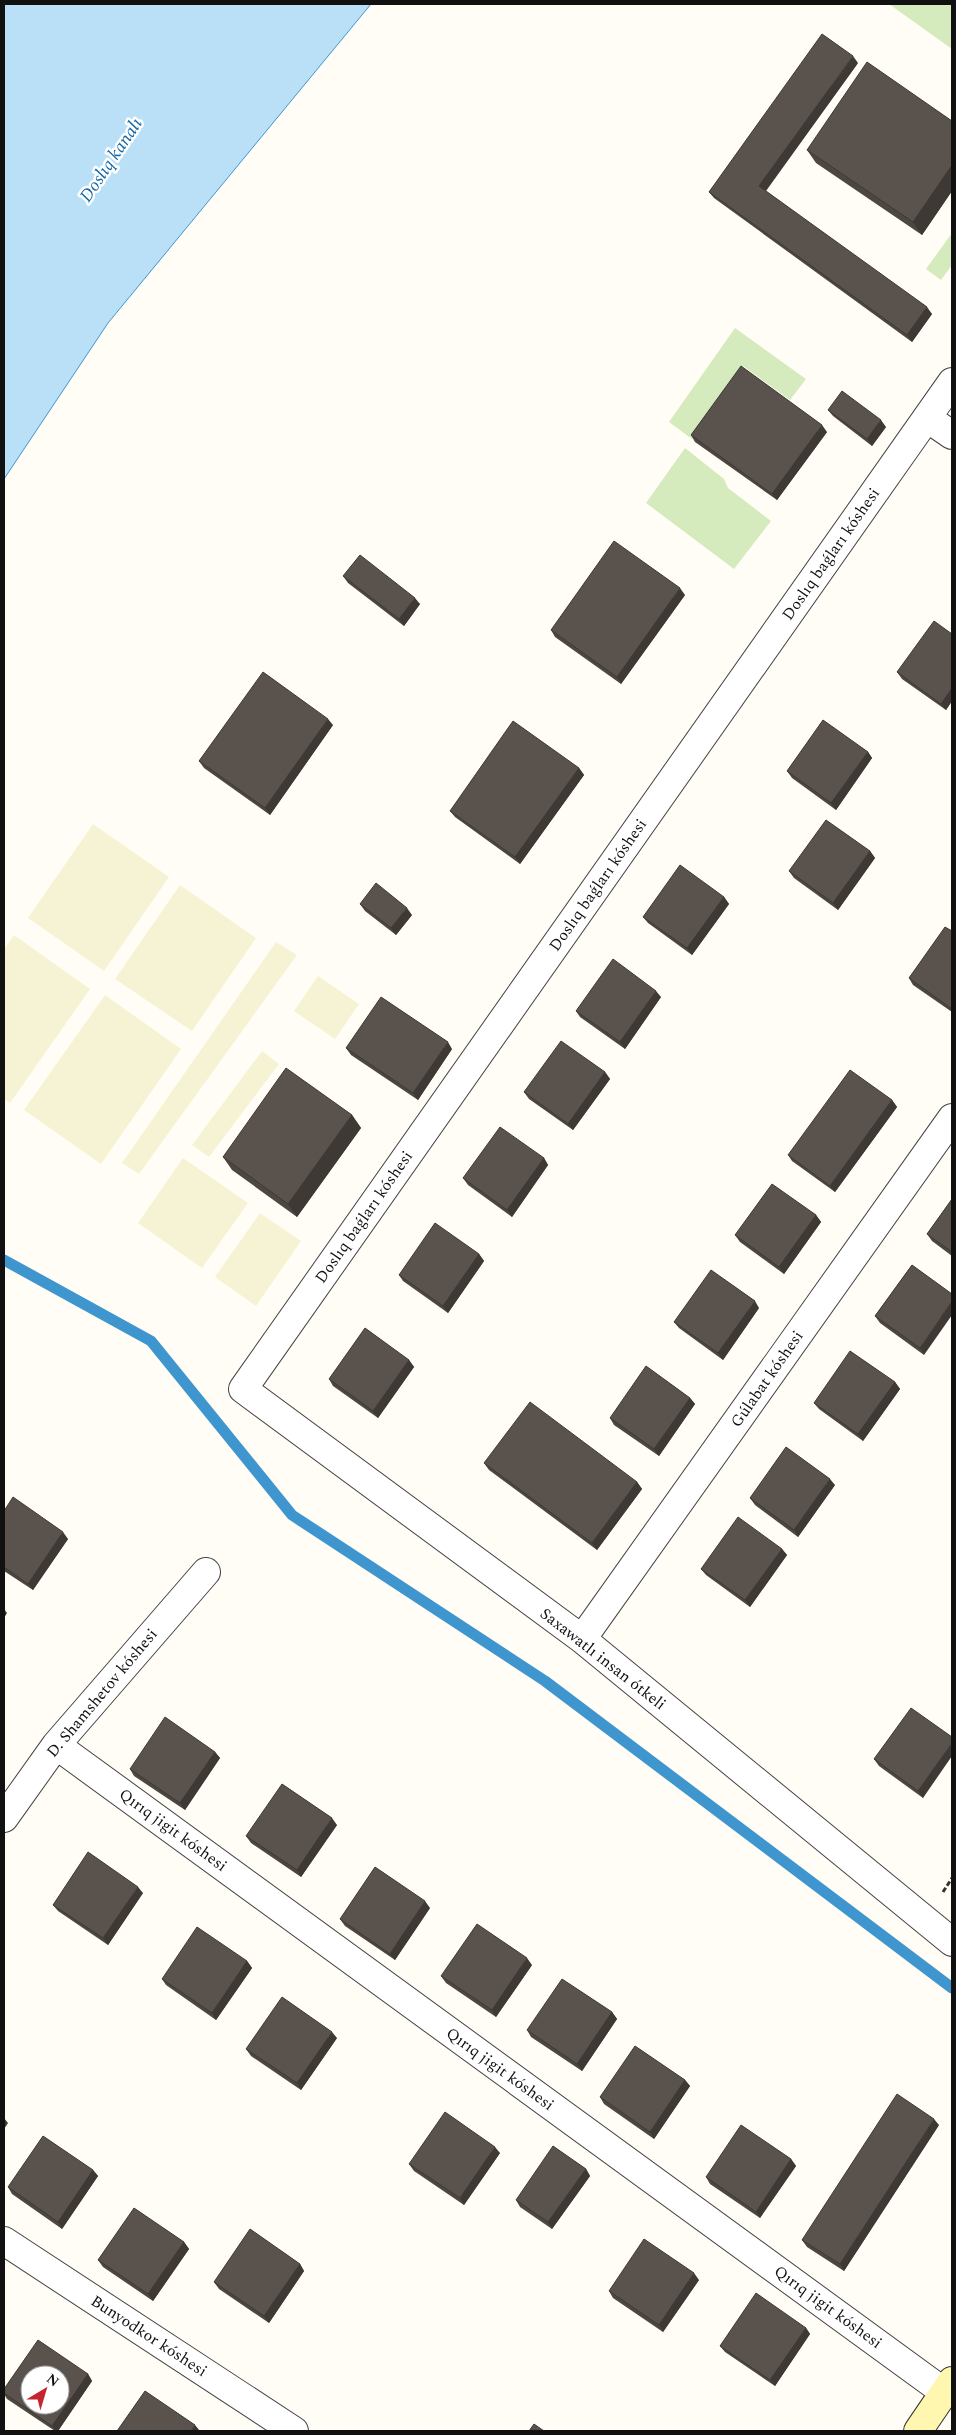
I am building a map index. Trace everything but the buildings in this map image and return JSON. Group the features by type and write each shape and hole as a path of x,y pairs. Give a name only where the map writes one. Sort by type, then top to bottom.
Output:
{"main road":[{"path":"918,2431 948,2387"}],"street":[{"name":"Doslıq baǵları kóshesi","path":"243,1389 952,382"},
{"path":"927,418 952,435"},
{"name":"Gúlabat kóshesi","path":"582,1639 952,1118"},
{"name":"Saxawatlı insan ótkeli","path":"243,1389 582,1639 952,1942"},
{"name":"D. Shamshetov kóshesi","path":"4,1818 56,1745 206,1572"},
{"name":"Qırıq jigit kóshesi","path":"56,1745 948,2387"},
{"name":"Bunyodkor kóshesi","path":"4,2241 294,2431"}],"shaded area":[{"path":"93,824 169,877 104,971 28,918"},
{"path":"180,885 256,938 192,1031 115,979"},
{"path":"14,935 90,989 10,1103 4,1099 4,949"},
{"path":"276,942 297,955 139,1174 122,1163"},
{"path":"318,976 359,1004 335,1039 294,1011"},
{"path":"105,995 181,1049 101,1164 24,1110"},
{"path":"262,1051 279,1064 209,1157 192,1145"},
{"path":"183,1158 248,1203 202,1268 138,1223"},
{"path":"260,1213 301,1241 256,1306 215,1277"}],"green space":[{"path":"889,4 952,4 952,49"},
{"path":"952,233 952,265 941,280 926,269"},
{"path":"735,328 806,379 790,400 743,366 692,439 669,422"},
{"path":"685,448 724,479 728,488 771,521 734,569 646,503"}],"water":[{"name":"Doslıq kanalı","path":"4,4 371,4 108,323 4,479"}],"waterway":[{"path":"4,1260 151,1341 292,1515 545,1681 952,1988"}]}
